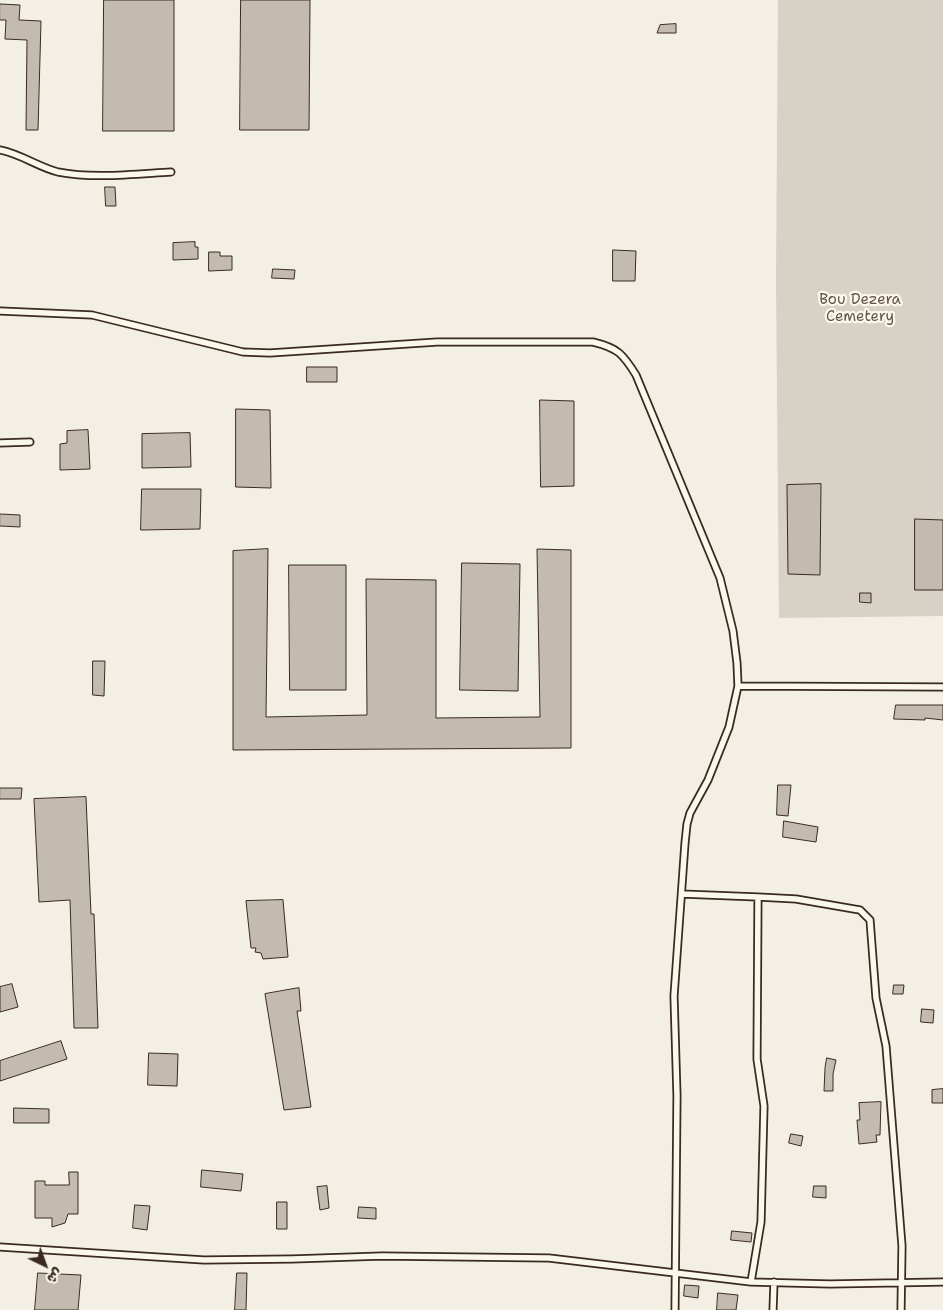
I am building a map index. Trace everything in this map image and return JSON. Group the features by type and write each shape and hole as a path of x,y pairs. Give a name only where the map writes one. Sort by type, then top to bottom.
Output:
{"lane":[{"path":"0,150 43,167 71,174 172,172"},
{"path":"0,311 92,315 243,352 437,342 593,342 611,346 625,358 636,375 720,578 733,631 738,686 733,712 724,740 687,824 674,996 677,1096 676,1310"},
{"path":"0,443 30,442"},
{"path":"738,686 943,687"},
{"path":"682,894 796,899 860,910 870,920 876,998 886,1046 902,1246 901,1310"},
{"path":"751,1282 761,1222 764,1106 757,1060 758,897"},
{"path":"0,1247 204,1260 292,1260 382,1256 549,1258 751,1282 830,1284 943,1282"},
{"path":"773,1310 774,1282"}],"green space":[{"name":"Bou Dezera Cemetery","path":"778,0 943,0 943,616 779,618 776,280"}],"building":[{"path":"104,0 174,0 174,131 103,131"},
{"path":"241,0 310,0 309,130 240,130"},
{"path":"0,4 20,5 19,20 41,21 38,130 26,130 27,40 5,39 6,20 0,20"},
{"path":"676,24 676,33 657,33 660,25"},
{"path":"105,187 115,187 116,206 106,206"},
{"path":"195,242 195,247 198,247 198,259 173,260 173,243"},
{"path":"613,250 636,251 635,281 613,281"},
{"path":"209,252 220,252 220,256 232,256 232,270 209,271"},
{"path":"273,269 295,270 294,279 272,278"},
{"path":"307,367 337,367 337,382 307,382"},
{"path":"540,400 574,401 574,486 541,487"},
{"path":"236,409 270,410 271,488 236,487"},
{"path":"88,430 90,469 60,470 60,444 67,443 67,431"},
{"path":"190,433 191,467 142,468 142,434"},
{"path":"821,484 820,575 788,574 787,485"},
{"path":"142,489 201,489 200,529 141,530"},
{"path":"0,514 20,515 20,527 0,526"},
{"path":"915,519 943,520 943,590 915,590"},
{"path":"268,549 266,717 367,715 366,579 436,580 436,718 540,717 537,549 571,550 571,748 233,750 233,551"},
{"path":"462,563 520,564 518,691 460,690"},
{"path":"289,565 346,565 346,690 290,690"},
{"path":"860,593 871,593 871,603 860,602"},
{"path":"93,661 105,661 104,696 93,695"},
{"path":"896,705 943,705 943,720 925,718 925,720 894,719"},
{"path":"778,785 791,785 788,816 777,815"},
{"path":"0,788 22,788 21,799 0,799"},
{"path":"86,797 91,914 94,914 98,1028 74,1028 70,900 39,902 34,799"},
{"path":"784,821 818,827 816,842 783,837"},
{"path":"283,900 288,957 263,959 261,953 255,952 256,948 251,948 246,901"},
{"path":"12,984 18,1007 0,1012 0,987"},
{"path":"894,985 904,985 903,994 893,994"},
{"path":"299,988 301,1011 297,1011 311,1107 284,1110 265,994"},
{"path":"922,1009 934,1010 933,1023 921,1022"},
{"path":"61,1041 67,1059 0,1081 0,1061"},
{"path":"149,1053 178,1054 177,1086 148,1085"},
{"path":"827,1058 836,1060 833,1074 833,1091 824,1091"},
{"path":"943,1089 943,1103 932,1103 932,1090"},
{"path":"881,1102 880,1135 876,1135 877,1142 859,1144 857,1120 860,1120 859,1103"},
{"path":"14,1108 49,1109 49,1123 14,1123"},
{"path":"791,1134 803,1136 801,1146 789,1143"},
{"path":"202,1170 243,1174 241,1191 201,1187"},
{"path":"69,1172 78,1172 78,1214 68,1214 65,1223 52,1227 52,1218 35,1218 35,1181 45,1181 45,1185 69,1185"},
{"path":"327,1186 329,1208 320,1210 317,1187"},
{"path":"814,1186 826,1186 826,1198 813,1197"},
{"path":"277,1202 287,1202 287,1229 277,1229"},
{"path":"135,1205 150,1206 147,1230 133,1228"},
{"path":"359,1207 376,1208 376,1219 358,1218"},
{"path":"732,1231 752,1233 751,1242 731,1240"},
{"path":"38,1273 81,1275 78,1310 35,1310"},
{"path":"237,1273 247,1273 246,1310 235,1310"},
{"path":"685,1285 699,1286 698,1298 684,1296"},
{"path":"718,1293 738,1295 736,1310 717,1310"}]}
